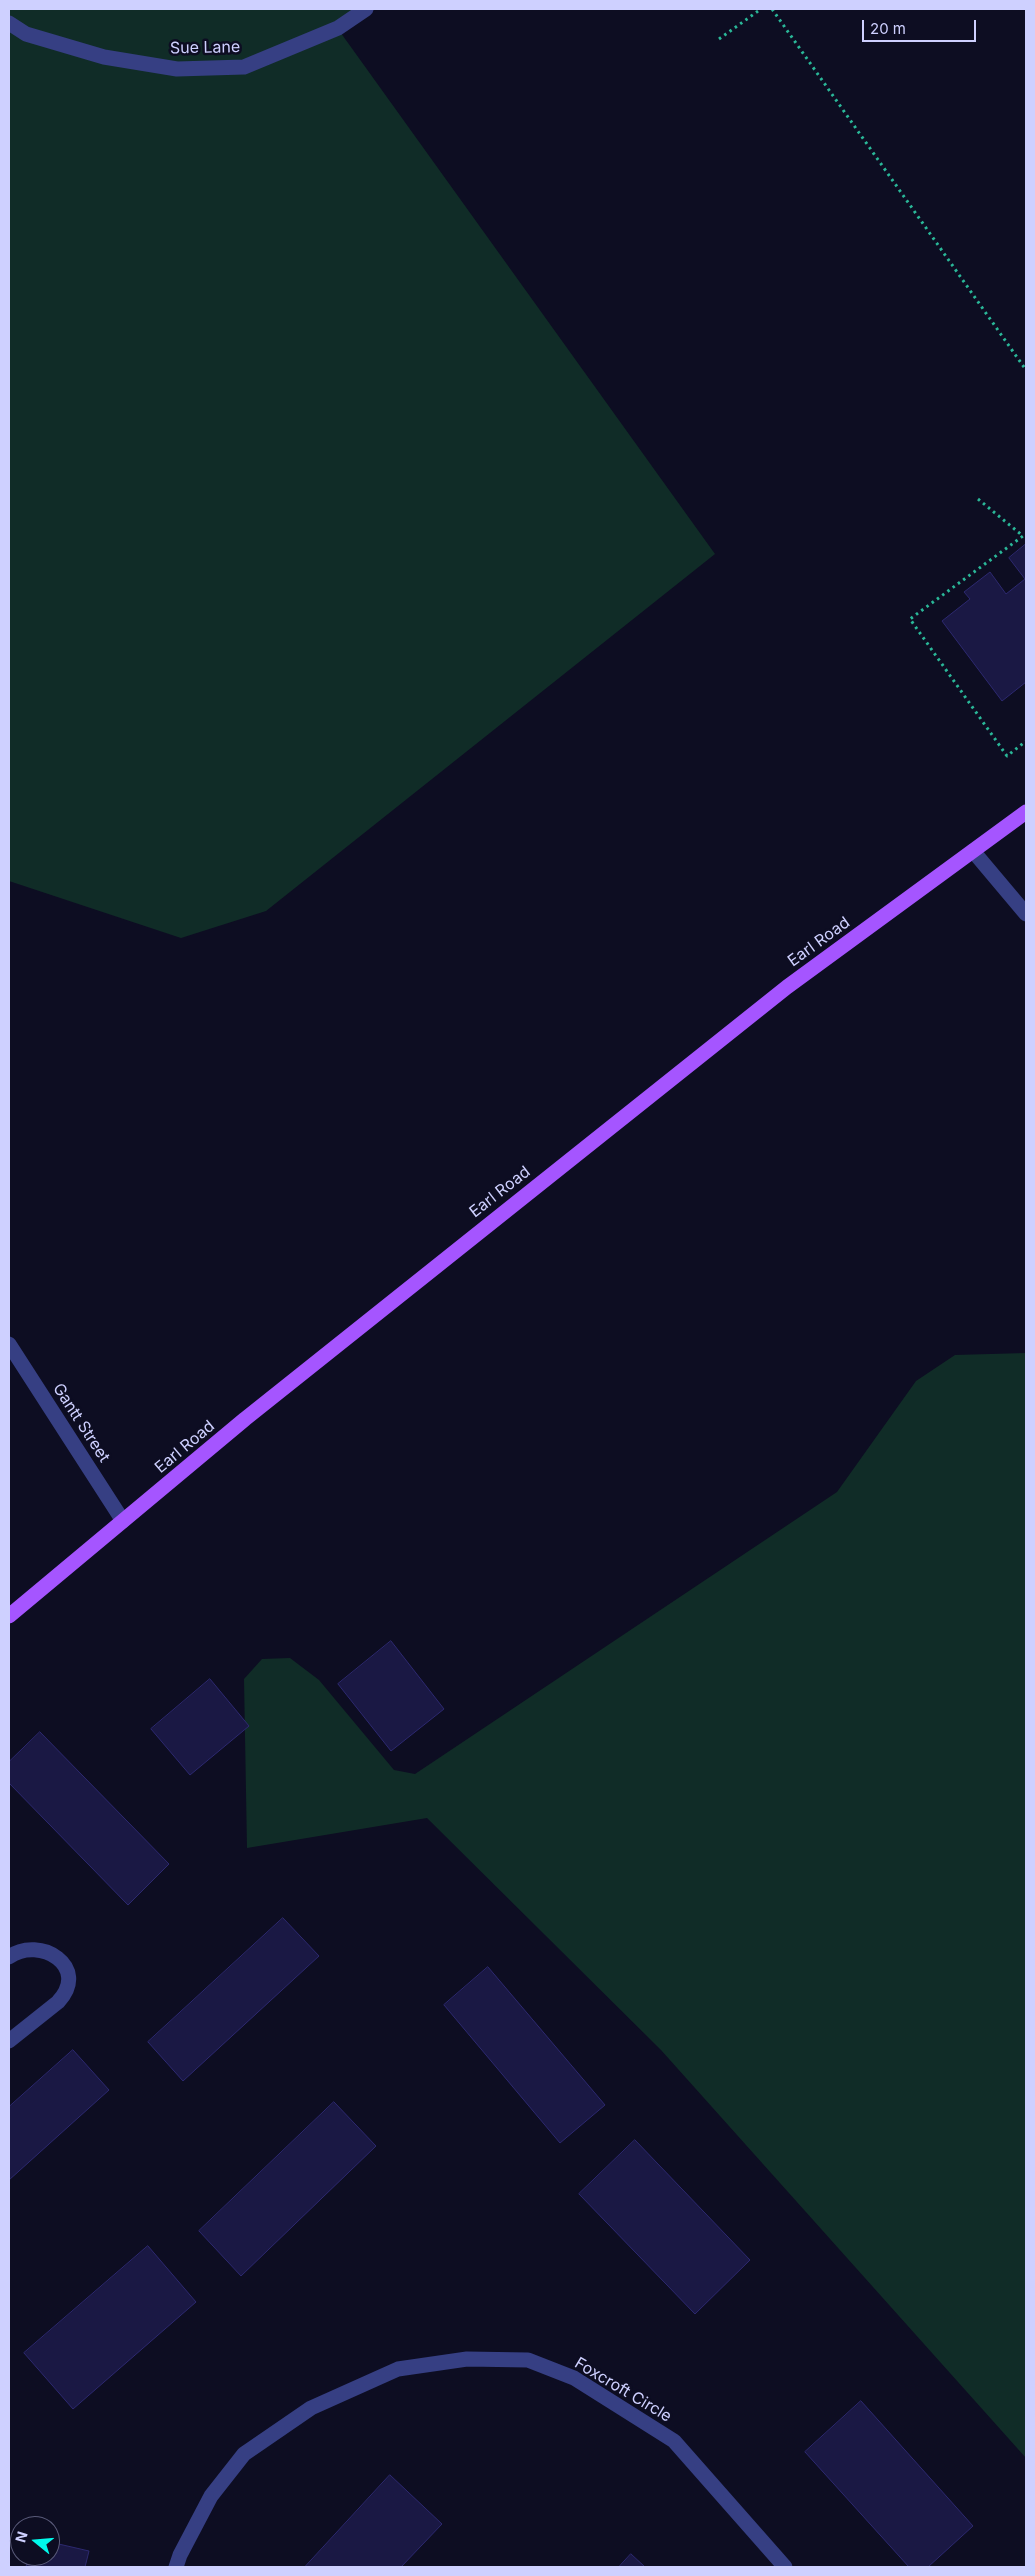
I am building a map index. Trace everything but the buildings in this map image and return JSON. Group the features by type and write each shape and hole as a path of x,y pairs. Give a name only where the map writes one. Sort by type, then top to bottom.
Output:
{"main road":[{"name":"Earl Road","path":"9,1616 388,1304 787,987 1026,812"}],"street":[{"name":"Sue Lane","path":"9,23 26,34 104,57 177,69 244,67 338,28 366,9"},
{"path":"973,850 1026,914"},
{"name":"Gantt Street","path":"9,1344 123,1521"},
{"path":"9,1957 18,1951 28,1949 46,1951 61,1962 70,1977 65,1994 58,2002 9,2041"},
{"name":"Foxcroft Circle","path":"176,2567 180,2555 211,2496 244,2454 311,2408 398,2369 467,2359 528,2360 574,2378 674,2442 786,2567"}],"path":[{"path":"719,39 761,9"},
{"path":"772,9 1026,370"},
{"path":"978,500 1025,535 910,620 1007,756 1026,741"}],"green space":[{"path":"9,9 366,9 338,29 715,554 266,911 181,938 9,881"},
{"path":"1026,1353 1026,2458 661,2050 427,1818 247,1848 244,1679 262,1659 290,1658 319,1680 394,1770 415,1774 837,1492 916,1381 955,1355"}]}
